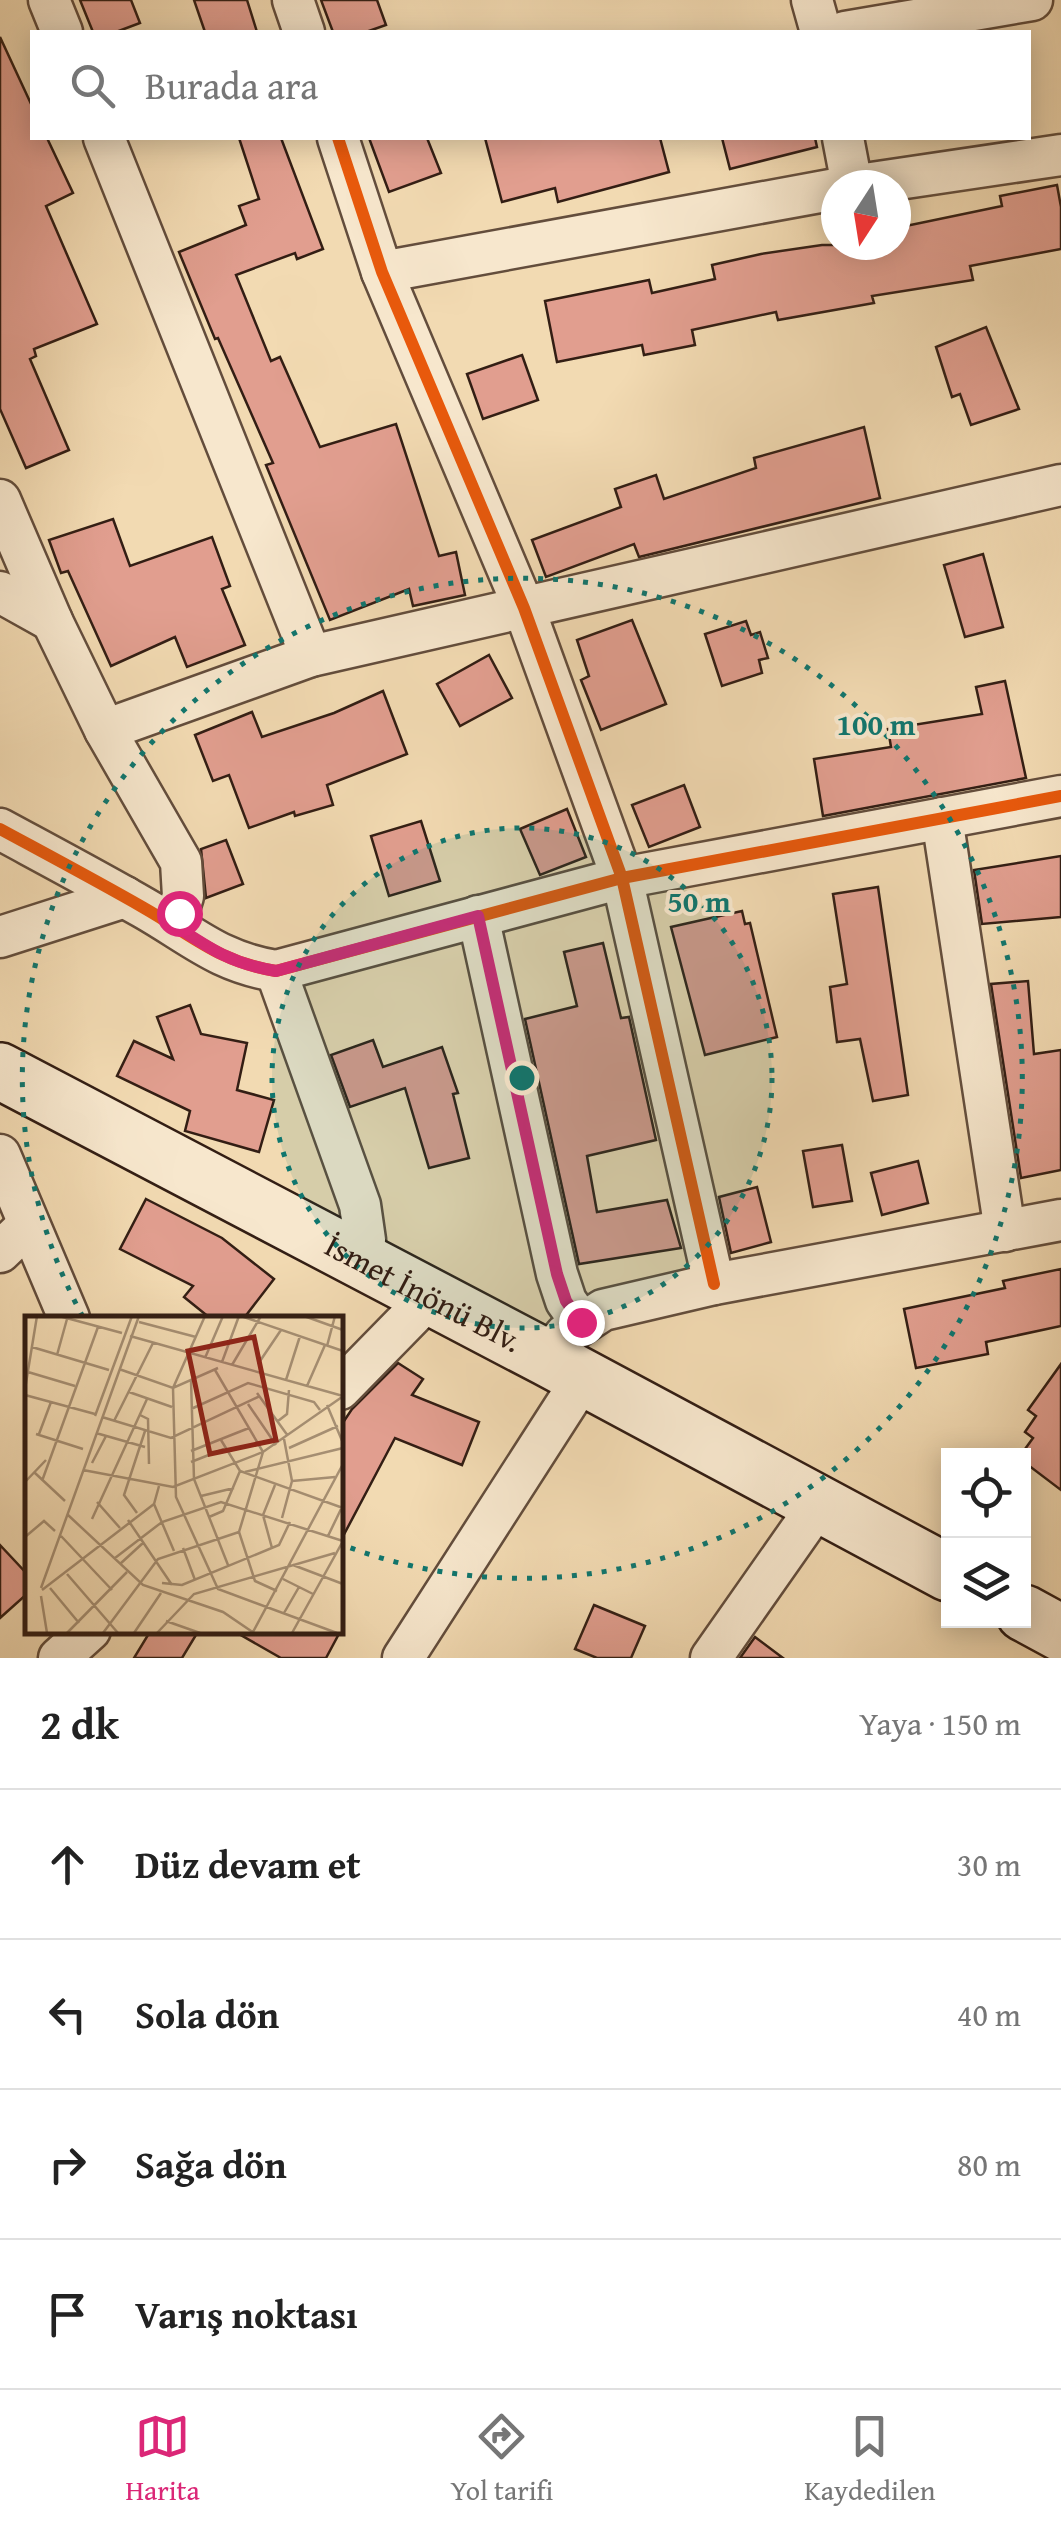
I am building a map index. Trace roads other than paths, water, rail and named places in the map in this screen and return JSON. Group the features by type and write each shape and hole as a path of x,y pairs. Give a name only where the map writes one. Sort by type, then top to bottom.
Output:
{"main road":[{"name":"İsmet İnönü Blv.","path":"4,1085 430,1298 570,1353 819,1504 941,1569"},
{"path":"1031,1617 1061,1633"}],"street":[{"path":"49,0 61,30"},
{"path":"293,0 303,30"},
{"path":"812,0 820,30"},
{"path":"858,30 1032,0"},
{"path":"105,140 310,656"},
{"path":"339,140 382,272 524,608 622,878 714,1284"},
{"path":"843,140 851,170"},
{"path":"911,177 1061,155"},
{"path":"382,272 821,192"},
{"path":"105,730 310,656 1061,485"},
{"path":"0,500 105,730 181,862 183,896 174,925"},
{"path":"0,592 52,621"},
{"path":"0,829 174,925 223,958 276,971 622,878 1061,796"},
{"path":"942,818 1005,1230"},
{"path":"0,937 125,897"},
{"path":"478,916 566,1301 570,1353"},
{"path":"276,971 360,1205 366,1240 362,1261"},
{"path":"0,1155 14,1238 67,1316"},
{"path":"403,1658 570,1353 603,1310 714,1284 1061,1220"},
{"path":"342,1387 430,1298"},
{"path":"711,1658 819,1504"},
{"path":"59,1658 87,1633"}]}
